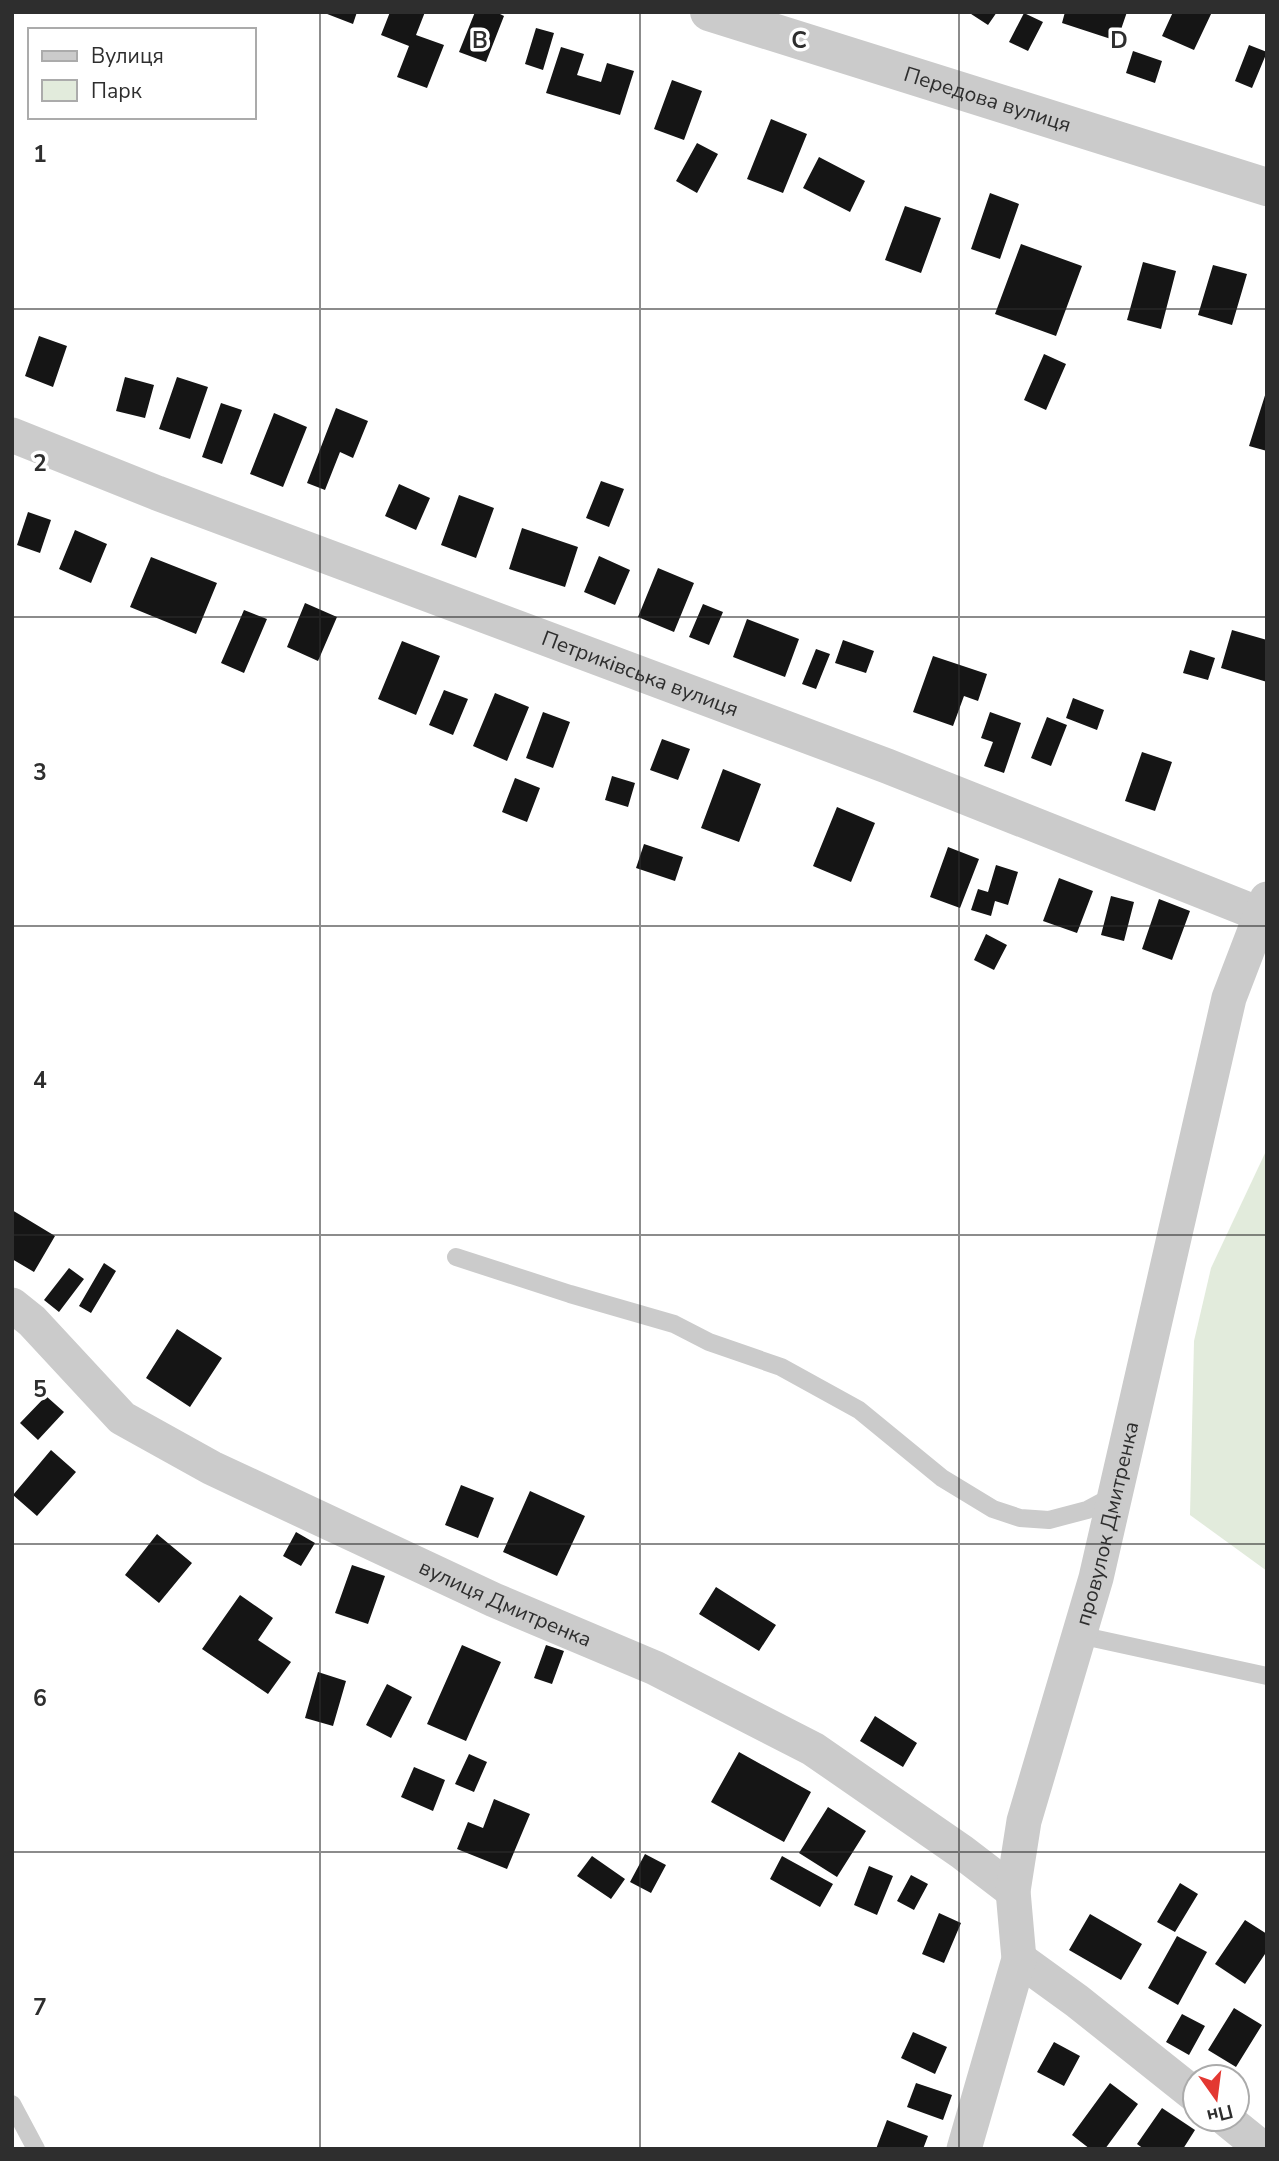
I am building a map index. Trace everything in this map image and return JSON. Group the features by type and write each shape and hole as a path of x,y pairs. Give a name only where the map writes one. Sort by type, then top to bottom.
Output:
{"street":[{"name":"Передова вулиця","path":"709,12 1267,187"},
{"name":"Петриківська вулиця","path":"12,435 170,498 1265,910"},
{"name":"провулок Дмитренка","path":"964,2149 1019,1959 1013,1891 1024,1821 1096,1578 1228,998 1265,910"},
{"name":"вулиця Дмитренка","path":"12,1305 32,1321 122,1418 212,1468 494,1600 655,1668 813,1749 962,1852 1013,1891"},
{"path":"1019,1959 1077,2001 1181,2084"},
{"path":"1243,2133 1263,2149"}],"lane":[{"path":"456,1257 674,1324 709,1342 781,1367 859,1410 942,1478 993,1509 1020,1518 1049,1520 1087,1510 1115,1495"},
{"path":"1079,1635 1267,1676"},
{"path":"12,2104 36,2149"}],"green space":[{"path":"1267,1149 1267,1571 1190,1515 1194,1341 1211,1268"}],"building":[{"path":"322,12 357,12 353,24"},
{"path":"390,12 425,12 416,35 444,45 427,88 397,77 409,46 381,35"},
{"path":"475,12 496,12 504,16 486,62 459,52"},
{"path":"968,12 997,12 988,25"},
{"path":"1065,12 1127,12 1117,41 1062,23"},
{"path":"1173,12 1212,12 1194,50 1162,36"},
{"path":"1024,13 1043,22 1028,51 1009,42"},
{"path":"536,28 554,33 543,70 525,64"},
{"path":"1249,45 1267,52 1252,88 1235,81"},
{"path":"561,47 584,54 577,75 601,82 607,63 634,71 620,115 546,93"},
{"path":"1133,51 1162,61 1155,83 1126,73"},
{"path":"672,80 702,91 684,140 654,129"},
{"path":"771,119 807,134 783,193 747,179"},
{"path":"697,143 718,154 697,193 676,181"},
{"path":"819,157 865,181 850,212 803,188"},
{"path":"990,193 1019,204 1000,259 971,249"},
{"path":"905,206 941,218 921,273 885,260"},
{"path":"1021,244 1082,266 1056,336 995,314"},
{"path":"1143,262 1176,271 1161,329 1127,320"},
{"path":"1213,265 1247,274 1232,325 1198,315"},
{"path":"39,336 67,346 53,387 25,376"},
{"path":"1044,354 1066,364 1046,410 1024,400"},
{"path":"125,377 154,385 145,418 116,411"},
{"path":"177,377 208,387 190,439 159,429"},
{"path":"1267,389 1267,451 1249,446"},
{"path":"221,403 242,410 222,464 202,457"},
{"path":"336,408 368,421 353,458 340,452 325,490 307,483"},
{"path":"274,413 307,427 283,487 250,474"},
{"path":"601,481 624,489 609,527 586,518"},
{"path":"399,484 430,498 416,530 385,516"},
{"path":"459,495 494,508 476,558 441,545"},
{"path":"28,512 51,520 40,553 17,545"},
{"path":"522,528 578,547 565,587 509,569"},
{"path":"75,530 107,544 91,583 59,569"},
{"path":"599,556 630,570 615,605 584,592"},
{"path":"151,557 217,583 196,634 130,607"},
{"path":"658,568 694,583 674,632 638,617"},
{"path":"305,603 337,617 318,661 287,647"},
{"path":"703,604 723,612 709,645 689,637"},
{"path":"244,610 267,619 244,673 221,663"},
{"path":"747,619 799,639 785,677 733,657"},
{"path":"1232,630 1267,640 1267,682 1221,668"},
{"path":"843,640 874,651 866,673 835,663"},
{"path":"402,641 440,656 416,715 378,699"},
{"path":"816,649 830,654 816,689 802,684"},
{"path":"1190,650 1215,658 1208,680 1183,673"},
{"path":"933,656 987,674 978,701 964,696 953,726 913,712"},
{"path":"444,690 468,699 453,735 429,725"},
{"path":"495,693 529,707 507,761 473,746"},
{"path":"1073,698 1104,710 1097,730 1066,718"},
{"path":"543,712 570,722 553,768 526,758"},
{"path":"990,712 1021,723 1004,773 984,766 993,742 981,738"},
{"path":"1047,717 1067,725 1051,766 1031,758"},
{"path":"662,739 690,749 678,780 650,770"},
{"path":"1142,752 1172,762 1155,811 1125,801"},
{"path":"723,769 761,784 739,842 701,828"},
{"path":"612,776 635,783 628,807 605,800"},
{"path":"515,778 540,788 527,822 502,812"},
{"path":"837,807 875,823 851,882 813,866"},
{"path":"644,844 683,857 675,881 636,868"},
{"path":"948,847 979,859 960,908 930,897"},
{"path":"996,865 1018,872 1008,905 995,901 991,916 971,910 978,889 988,892"},
{"path":"1059,878 1093,891 1077,933 1043,921"},
{"path":"1111,896 1134,902 1124,941 1101,935"},
{"path":"1159,899 1190,911 1172,960 1142,949"},
{"path":"986,934 1007,945 994,970 974,960"},
{"path":"12,1210 55,1236 34,1272 12,1259"},
{"path":"104,1263 116,1271 91,1313 79,1306"},
{"path":"69,1268 84,1279 59,1312 44,1300"},
{"path":"177,1329 222,1358 190,1407 146,1378"},
{"path":"46,1396 64,1412 38,1440 20,1423"},
{"path":"51,1450 76,1472 37,1516 13,1495"},
{"path":"461,1485 494,1498 478,1538 445,1525"},
{"path":"530,1491 585,1516 557,1576 503,1552"},
{"path":"296,1532 315,1543 301,1566 283,1556"},
{"path":"157,1534 192,1563 159,1603 125,1575"},
{"path":"352,1565 385,1576 368,1624 335,1613"},
{"path":"716,1587 776,1625 759,1651 699,1614"},
{"path":"240,1595 273,1618 258,1640 291,1662 268,1694 202,1649"},
{"path":"462,1645 501,1662 466,1741 427,1724"},
{"path":"546,1645 564,1651 552,1684 534,1678"},
{"path":"318,1672 346,1681 333,1726 305,1718"},
{"path":"387,1684 412,1697 391,1738 366,1725"},
{"path":"875,1716 917,1743 903,1767 860,1741"},
{"path":"739,1752 811,1792 784,1842 711,1802"},
{"path":"469,1754 487,1762 474,1792 455,1784"},
{"path":"414,1767 445,1780 433,1811 401,1797"},
{"path":"494,1799 530,1814 507,1869 457,1849 468,1822 483,1828"},
{"path":"828,1807 866,1831 837,1877 799,1853"},
{"path":"645,1854 666,1865 651,1893 630,1882"},
{"path":"592,1856 625,1879 611,1899 577,1876"},
{"path":"782,1856 833,1884 820,1907 770,1879"},
{"path":"869,1866 893,1876 877,1915 854,1905"},
{"path":"911,1875 928,1884 914,1910 897,1901"},
{"path":"1180,1883 1198,1894 1175,1932 1157,1922"},
{"path":"939,1913 961,1923 944,1963 922,1954"},
{"path":"1090,1914 1142,1944 1121,1980 1069,1950"},
{"path":"1245,1920 1267,1934 1267,1951 1245,1984 1215,1964"},
{"path":"1177,1936 1207,1952 1178,2005 1148,1988"},
{"path":"1234,2008 1262,2025 1238,2063 1229,2063 1208,2050"},
{"path":"1182,2014 1205,2026 1189,2055 1166,2042"},
{"path":"913,2032 947,2047 935,2074 901,2058"},
{"path":"1054,2042 1080,2056 1064,2086 1037,2072"},
{"path":"916,2083 952,2095 943,2120 907,2107"},
{"path":"1110,2083 1138,2104 1105,2149 1090,2149 1072,2135"},
{"path":"1162,2108 1181,2121 1181,2133 1193,2133 1183,2149 1144,2149 1137,2144"},
{"path":"887,2120 928,2136 923,2149 876,2149"}]}
